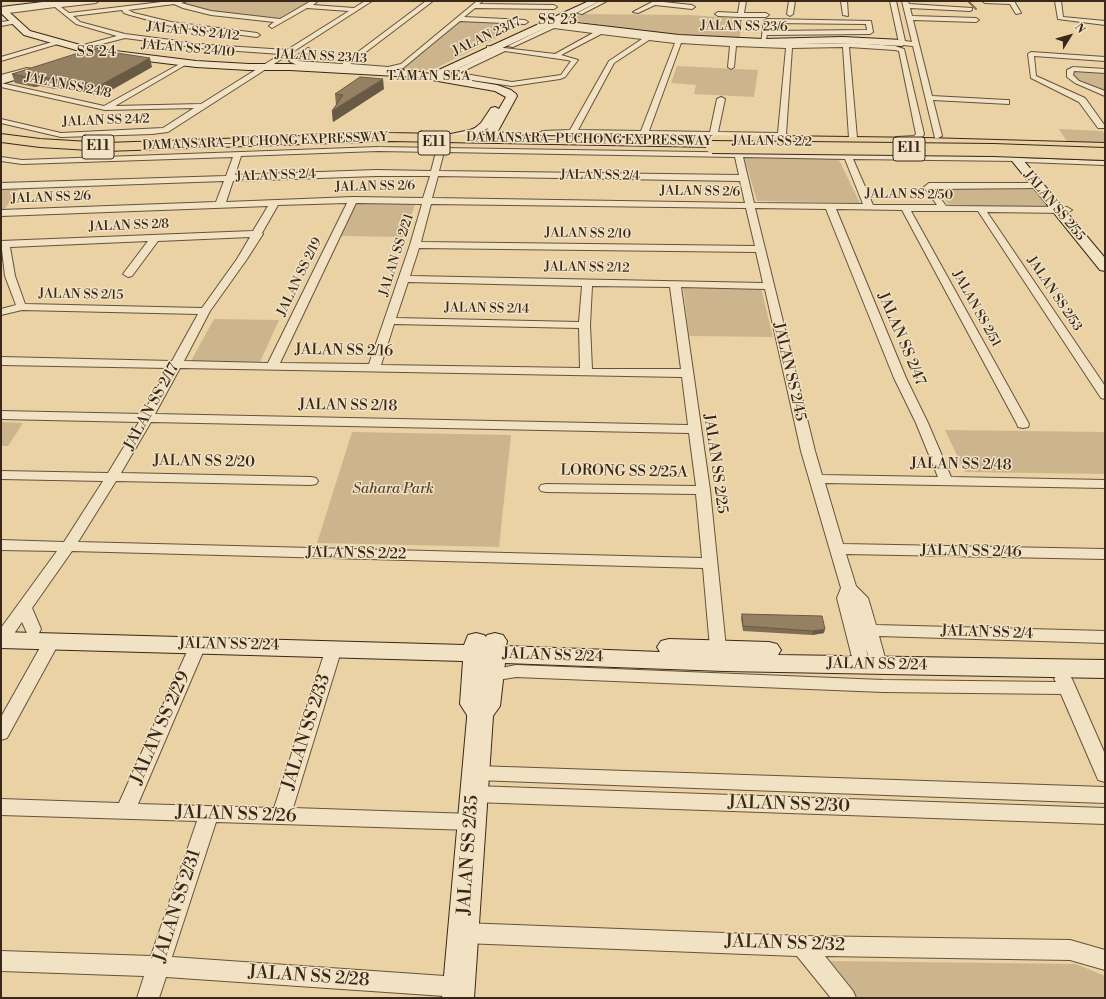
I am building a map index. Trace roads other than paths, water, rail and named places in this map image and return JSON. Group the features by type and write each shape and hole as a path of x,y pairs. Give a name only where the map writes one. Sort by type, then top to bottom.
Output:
{"highway":[{"path":"1,133 45,140 108,143 242,140 265,144"},
{"name":"DAMANSARA–PUCHONG EXPRESSWAY","path":"1,142 53,148 96,150 265,144 390,137 450,137 602,143"},
{"name":"DAMANSARA–PUCHONG EXPRESSWAY","path":"1,138 68,146 195,147"},
{"path":"602,143 704,140 1009,144 1105,147"},
{"name":"DAMANSARA–PUCHONG EXPRESSWAY","path":"265,144 713,142 993,150 1104,159"},
{"path":"602,143 675,150 996,154 1021,159 1032,156 1104,159"},
{"path":"1,146 60,152 105,154 235,150 265,144"},
{"path":"985,144 999,148 1000,153 996,154"},
{"path":"1033,145 1029,148 1030,151 1047,156"}],"street":[{"path":"2,10 29,3 72,1"},
{"path":"29,3 96,1"},
{"path":"69,15 184,1"},
{"path":"233,49 315,1"},
{"path":"187,106 199,108 269,66 287,52 369,1"},
{"path":"340,69 430,1"},
{"path":"317,44 292,61 340,69 388,69 403,66 480,1"},
{"name":"JALAN 23/17","path":"430,76 499,48 547,21 587,1"},
{"name":"JALAN 23/17","path":"547,21 596,1"},
{"path":"580,13 604,1"},
{"path":"741,14 743,1"},
{"path":"790,14 792,1"},
{"path":"844,1 846,15"},
{"path":"543,133 644,133 713,142 782,136 916,138 920,134 893,1"},
{"path":"985,1 995,9"},
{"path":"985,1 1012,2 1018,13"},
{"path":"993,1 1011,1"},
{"path":"1058,1 1060,18 1105,23"},
{"path":"174,2 185,7 211,13 280,21"},
{"path":"636,12 654,2 692,4 689,14"},
{"path":"2,10 55,3"},
{"name":"JALAN SS 24/12","path":"55,3 78,23 125,36 209,48 287,52"},
{"path":"355,19 376,4"},
{"path":"306,6 356,10"},
{"path":"473,6 554,7"},
{"path":"124,8 126,12 171,24 263,31"},
{"path":"907,9 970,9"},
{"path":"907,9 975,18"},
{"path":"907,9 938,136"},
{"path":"2,10 27,34 59,42 78,53 125,36"},
{"path":"718,14 766,15"},
{"path":"459,19 525,22"},
{"name":"JALAN SS 23/6","path":"547,21 650,37 764,37 787,44 843,40 902,47"},
{"path":"771,21 869,22 870,26 870,32 764,37 767,22 771,21"},
{"path":"1,24 14,22"},
{"path":"499,48 574,60 563,76 512,84 464,77 455,74 455,72 499,48 555,26 650,37 679,42 902,47 915,44"},
{"path":"558,54 599,32"},
{"path":"574,132 611,62 650,37"},
{"path":"1,59 59,42"},
{"path":"644,133 679,42"},
{"path":"731,67 733,44"},
{"path":"782,136 788,70 787,44"},
{"path":"846,45 853,138"},
{"name":"JALAN SS 24/10","path":"78,53 93,51 200,65"},
{"path":"1,52 13,56"},
{"path":"1101,126 1082,100 1033,77 1031,54 1105,59"},
{"path":"105,108 185,63"},
{"path":"122,108 200,65"},
{"name":"JALAN SS 23/13","path":"200,65 248,68 269,66 340,69 430,76 497,88 512,96 492,131 494,134 512,139"},
{"path":"1,78 45,66"},
{"path":"1,81 45,66"},
{"name":"JALAN SS 23/13","path":"269,66 284,68 340,69"},
{"path":"187,106 193,104 248,68"},
{"path":"1105,71 1073,69 1070,70 1069,76 1077,82 1105,94"},
{"name":"JALAN SS 23/13","path":"430,76 493,90 504,96 485,125 479,130 473,133 450,137"},
{"name":"JALAN SS 24/8","path":"1,85 105,108 187,106"},
{"name":"JALAN SS 24/8","path":"1,91 99,113 199,108"},
{"path":"929,98 1006,102"},
{"path":"713,142 721,99"},
{"name":"JALAN SS 24/2","path":"1,122 61,136 152,132 164,130 199,108"},
{"name":"JALAN SS 2/55","path":"1009,144 1103,260"},
{"name":"JALAN SS 2/2","path":"3,161 22,162 378,149 1104,159"},
{"name":"JALAN SS 2/21","path":"374,367 416,242 436,173 441,150"},
{"path":"220,205 238,154"},
{"name":"JALAN SS 2/45","path":"738,154 808,451 849,588 860,598 870,630 869,659"},
{"path":"848,156 869,207"},
{"name":"JALAN SS 2/55","path":"1021,159 1038,186 1062,210"},
{"name":"JALAN SS 2/4","path":"1,186 360,173 743,178"},
{"path":"943,208 928,187 929,186 1038,186"},
{"name":"JALAN SS 2/6","path":"1,213 353,200 750,206"},
{"name":"JALAN SS 2/19","path":"272,367 353,200"},
{"name":"JALAN SS 2/17","path":"3,634 37,626 68,547 147,418 205,311 258,234 275,202"},
{"name":"JALAN SS 2/50","path":"750,206 1062,210"},
{"name":"JALAN SS 2/47","path":"830,207 900,378 946,481"},
{"name":"JALAN SS 2/51","path":"905,208 1023,424"},
{"name":"JALAN SS 2/53","path":"980,209 1105,395"},
{"name":"JALAN SS 2/8","path":"3,244 258,234"},
{"path":"128,274 155,238"},
{"name":"JALAN SS 2/10","path":"416,242 759,246"},
{"name":"JALAN SS 2/15","path":"3,244 5,276 22,307 205,311"},
{"name":"JALAN SS 2/12","path":"404,279 769,286"},
{"path":"586,372 584,325 587,282"},
{"name":"JALAN SS 2/25","path":"675,284 703,490 718,648"},
{"path":"1,312 22,307"},
{"name":"JALAN SS 2/14","path":"389,321 584,325"},
{"name":"JALAN SS 2/16","path":"1,361 272,367 374,367 686,373"},
{"name":"JALAN SS 2/18","path":"1,415 694,429"},
{"name":"JALAN SS 2/20","path":"1,475 310,481"},
{"name":"JALAN SS 2/48","path":"816,479 1105,484"},
{"name":"LORONG SS 2/25A","path":"546,488 703,490"},
{"name":"JALAN SS 2/22","path":"1,545 710,563"},
{"name":"JALAN SS 2/46","path":"837,549 1105,554"},
{"name":"JALAN SS 2/45","path":"849,588 845,598 869,659"},
{"path":"1,733 37,626"},
{"name":"JALAN SS 2/24","path":"37,626 198,645 444,652 459,659 470,668 484,656"},
{"name":"JALAN SS 2/24","path":"3,634 37,626 484,656 718,648 869,659 1062,678 1105,669"},
{"name":"JALAN SS 2/4","path":"870,630 1105,637"},
{"name":"JALAN SS 2/29","path":"125,811 198,645"},
{"name":"JALAN SS 2/33","path":"281,816 334,648"},
{"name":"JALAN SS 2/24","path":"484,656 499,666 509,660 527,655 724,663 869,659 1105,657"},
{"path":"484,656 516,671 875,686 1062,678 1105,775"},
{"name":"JALAN SS 2/35","path":"458,993 480,713 488,706 484,656"},
{"path":"475,783 1105,795"},
{"name":"JALAN SS 2/30","path":"475,783 1105,816"},
{"name":"JALAN SS 2/26","path":"1,807 472,822"},
{"name":"JALAN SS 2/31","path":"148,998 209,814"},
{"name":"JALAN SS 2/32","path":"463,933 804,946 1070,950 1105,960"},
{"path":"804,946 845,998"},
{"name":"JALAN SS 2/28","path":"1,961 159,966 458,993"}],"waterway":[{"path":"968,1 976,9"}],"district":[{"name":"SS 23","path":"558,21"},
{"name":"SS 24","path":"97,53"},
{"name":"TAMAN SEA","path":"429,77"}],"park label":[{"name":"Sahara Park","path":"393,489"}]}
